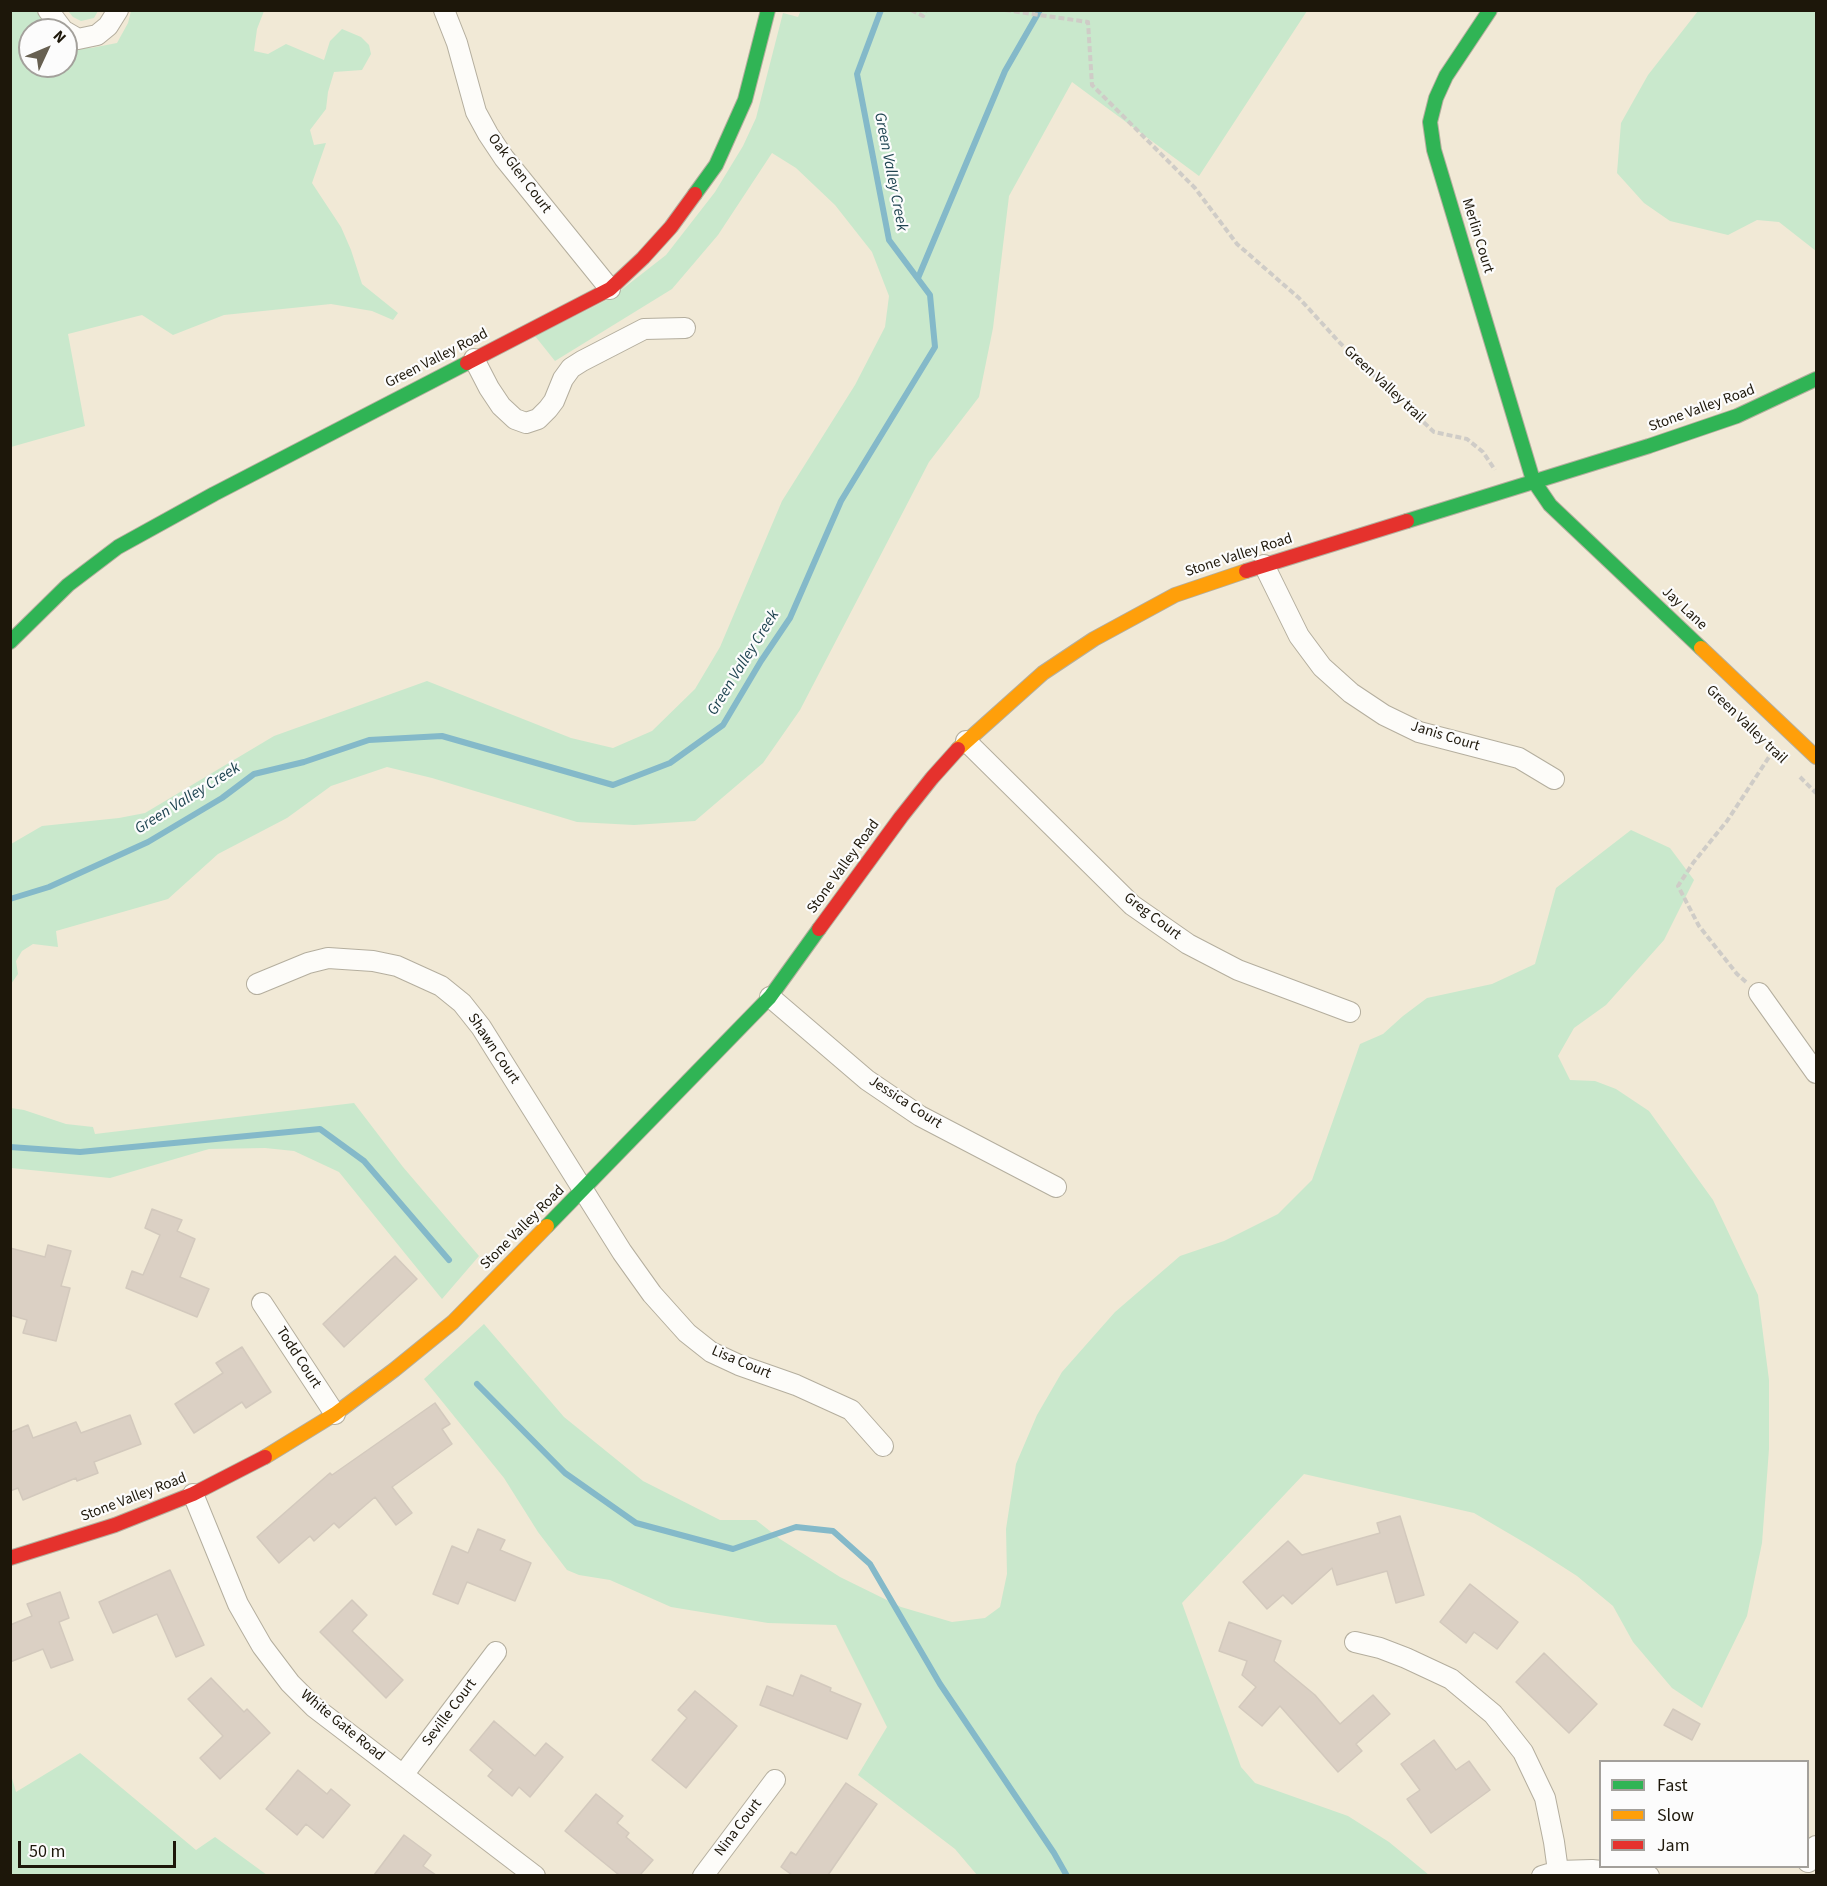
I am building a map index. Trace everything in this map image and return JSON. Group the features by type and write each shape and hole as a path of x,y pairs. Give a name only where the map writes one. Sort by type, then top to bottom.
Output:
{"street":[{"path":"78,39 97,35 108,26 118,10"},
{"name":"Oak Glen Court","path":"444,10 457,44 476,112 488,134 504,158 610,289"},
{"name":"Green Valley Road","path":"10,642 68,585 118,547 214,494 610,289 671,227 716,165 745,100 768,10"},
{"name":"Merlin Court","path":"1490,10 1446,76 1436,98 1430,122 1434,150 1533,480"},
{"path":"474,359 501,406 515,419 526,423 538,419 548,409 563,379 571,368 582,361 644,329 685,328"},
{"name":"Stone Valley Road","path":"10,1558 115,1525 193,1494 264,1458 335,1414 453,1322 770,997 901,817 966,741 1043,673 1094,639 1175,595 1533,480 1649,446 1737,416 1816,379"},
{"name":"Jay Lane","path":"1533,480 1550,505 1816,757"},
{"name":"Janis Court","path":"1264,565 1299,636 1322,667 1351,693 1384,715 1419,732 1519,758 1554,779"},
{"name":"Greg Court","path":"966,741 1132,905 1188,944 1238,970 1350,1012"},
{"name":"Shawn Court","path":"257,984 308,963 328,958 373,961 397,966 441,986 462,1003 481,1027 584,1190"},
{"path":"1759,993 1816,1073"},
{"name":"Jessica Court","path":"770,997 867,1080 920,1116 1056,1186"},
{"name":"Lisa Court","path":"584,1190 622,1252 652,1294 687,1333 711,1352 729,1361 796,1385 851,1410 883,1446"},
{"name":"Todd Court","path":"262,1303 335,1414"},
{"name":"White Gate Road","path":"193,1494 238,1604 262,1646 290,1683 314,1707 535,1875"},
{"path":"1355,1642 1406,1658 1451,1679 1493,1714 1523,1752 1545,1798 1554,1842 1550,1873 1593,1870 1649,1875"},
{"name":"Seville Court","path":"403,1774 496,1652"},
{"name":"Nina Court","path":"703,1875 775,1780"},
{"path":"1809,1860 1816,1846"}],"path":[{"path":"911,10 923,16 926,10"},
{"name":"Green Valley trail","path":"1005,10 1088,22 1092,85 1195,188 1237,244 1299,298 1340,343 1434,432 1467,439 1483,452 1507,489"},
{"name":"Green Valley trail","path":"1765,743 1780,758"},
{"path":"1759,993 1737,974 1699,926 1678,886 1693,863 1727,821 1773,751"},
{"name":"Green Valley trail","path":"1795,772 1816,793"}],"green space":[{"path":"801,10 1307,11 1199,176 1072,82 1009,196 993,328 979,397 929,462 800,710 763,763 695,821 634,825 577,822 432,778 387,767 331,786 287,818 218,854 168,899 56,931 58,947 33,944 22,951 16,961 18,974 11,984 11,844 42,826 145,813 274,736 427,681 571,738 613,748 652,731 695,689 720,647 782,501 855,385 885,327 889,296 872,252 835,205 796,168 772,153 718,235 672,289 555,361 535,336 611,298 666,255 715,192 743,146 756,118 783,13 798,17"},
{"path":"11,11 37,11 41,18 18,18 18,78 78,78 78,47 91,48 117,43 128,23 131,11 264,11 257,29 254,51 268,54 286,44 324,60 330,41 342,29 361,37 369,45 371,54 362,70 334,72 326,109 310,130 314,145 326,143 312,183 341,227 362,284 398,313 393,320 372,311 331,304 224,315 173,335 142,315 68,334 85,426 11,447"},
{"path":"68,11 98,11 94,18 81,21"},
{"path":"1698,11 1816,11 1816,251 1779,222 1757,220 1728,235 1670,221 1644,203 1617,173 1621,123 1648,75"},
{"path":"1631,830 1670,848 1694,880 1664,940 1606,1005 1574,1028 1558,1056 1570,1080 1595,1081 1616,1089 1649,1111 1713,1200 1758,1295 1769,1380 1769,1449 1762,1543 1747,1616 1702,1708 1672,1688 1633,1642 1613,1606 1577,1576 1532,1547 1474,1513 1304,1474 1182,1603 1241,1767 1255,1783 1348,1816 1389,1842 1429,1875 977,1875 955,1849 858,1775 887,1727 836,1625 768,1623 671,1607 610,1580 579,1575 567,1570 538,1532 504,1478 424,1379 484,1324 564,1417 643,1481 720,1520 756,1520 780,1539 840,1577 901,1607 952,1622 985,1618 1000,1607 1007,1574 1006,1529 1016,1464 1037,1415 1062,1372 1115,1312 1180,1256 1224,1241 1278,1214 1312,1180 1360,1044 1383,1034 1427,998 1492,984 1535,964 1556,888"},
{"path":"354,1103 403,1167 479,1256 442,1299 339,1172 294,1151 265,1148 209,1149 110,1178 11,1168 11,1108 66,1124 93,1127 95,1134"},
{"path":"80,1753 196,1850 215,1837 267,1875 11,1875 11,1775 16,1792"}],"building":[{"path":"152,1209 182,1220 177,1231 195,1239 180,1277 209,1289 197,1317 126,1288 132,1271 143,1275 160,1235 145,1228"},
{"path":"48,1245 71,1251 61,1286 70,1288 56,1341 23,1333 27,1320 10,1315 10,1248 45,1257"},
{"path":"395,1256 417,1279 344,1347 323,1324"},
{"path":"242,1347 271,1392 246,1408 242,1402 194,1433 175,1404 223,1373 216,1363"},
{"path":"435,1403 450,1424 442,1429 452,1444 392,1487 412,1513 396,1525 375,1497 339,1528 334,1523 314,1541 310,1536 279,1563 257,1537 330,1473 332,1475"},
{"path":"130,1415 141,1444 94,1462 98,1473 77,1481 76,1478 23,1500 18,1488 10,1491 11,1432 28,1425 33,1438 76,1422 81,1433"},
{"path":"1400,1516 1424,1595 1396,1603 1387,1571 1337,1585 1332,1568 1292,1604 1283,1595 1267,1609 1243,1582 1288,1541 1302,1555 1380,1533 1377,1523"},
{"path":"478,1529 505,1540 500,1550 531,1563 515,1601 467,1582 458,1604 433,1594 452,1546 468,1553"},
{"path":"170,1570 204,1645 176,1657 157,1614 113,1633 99,1602"},
{"path":"1470,1584 1518,1622 1497,1649 1474,1632 1466,1643 1440,1622"},
{"path":"60,1592 69,1618 59,1622 73,1660 51,1668 43,1649 10,1662 10,1625 32,1616 27,1604"},
{"path":"352,1600 367,1615 352,1631 403,1680 386,1698 320,1632"},
{"path":"1229,1622 1281,1641 1274,1661 1315,1695 1340,1724 1373,1695 1390,1714 1356,1744 1362,1751 1338,1772 1280,1706 1262,1726 1239,1707 1256,1687 1242,1675 1247,1661 1219,1651"},
{"path":"1544,1653 1597,1704 1569,1733 1516,1682"},
{"path":"801,1675 861,1704 847,1739 760,1705 767,1686 793,1696"},
{"path":"211,1678 244,1712 247,1709 270,1733 220,1779 200,1758 223,1736 188,1699"},
{"path":"695,1691 737,1726 686,1788 652,1760 687,1718 678,1710"},
{"path":"1673,1709 1700,1724 1692,1740 1664,1725"},
{"path":"494,1721 535,1756 546,1743 563,1757 530,1797 519,1787 512,1796 488,1776 493,1770 470,1750"},
{"path":"1434,1740 1456,1770 1469,1761 1490,1790 1431,1833 1407,1799 1420,1790 1401,1764"},
{"path":"298,1770 327,1794 331,1789 350,1805 323,1838 306,1824 297,1835 266,1809"},
{"path":"846,1783 877,1804 828,1875 792,1875 781,1867 791,1852 796,1855"},
{"path":"596,1794 623,1816 617,1823 629,1833 626,1837 653,1860 640,1875 619,1875 565,1831"},
{"path":"404,1835 431,1855 423,1866 436,1875 374,1875"}],"waterway":[{"name":"Green Valley Creek","path":"10,899 49,887 148,842 222,798 254,774 304,762 369,740 442,736 613,785 670,763 723,725 790,618 841,501 935,347 930,295 889,240 857,74 881,10"},
{"path":"918,278 1005,71 1040,10"},
{"path":"10,1147 80,1152 320,1129 364,1161 449,1260"},
{"path":"477,1384 565,1473 636,1523 733,1549 796,1527 833,1531 870,1564 940,1684 1054,1853 1067,1876"}],"traffic: fast":[{"path":"695,194 716,165 745,100 768,10"},
{"path":"1490,10 1446,76 1436,98 1430,122 1434,150 1533,480 1550,505 1701,648"},
{"path":"10,642 68,585 118,547 214,494 467,363"},
{"path":"1407,521 1649,446 1737,416 1816,379"},
{"path":"547,1226 770,997 819,929"}],"traffic: slow":[{"path":"958,749 1043,673 1094,639 1175,595 1246,571"},
{"path":"1701,648 1816,757"},
{"path":"265,1457 335,1414 453,1322 547,1226"}],"traffic: jam":[{"path":"467,363 610,289 671,227 695,194"},
{"path":"1246,571 1407,521"},
{"path":"819,929 901,817 958,749"},
{"path":"10,1558 115,1525 193,1494 265,1457"}]}
